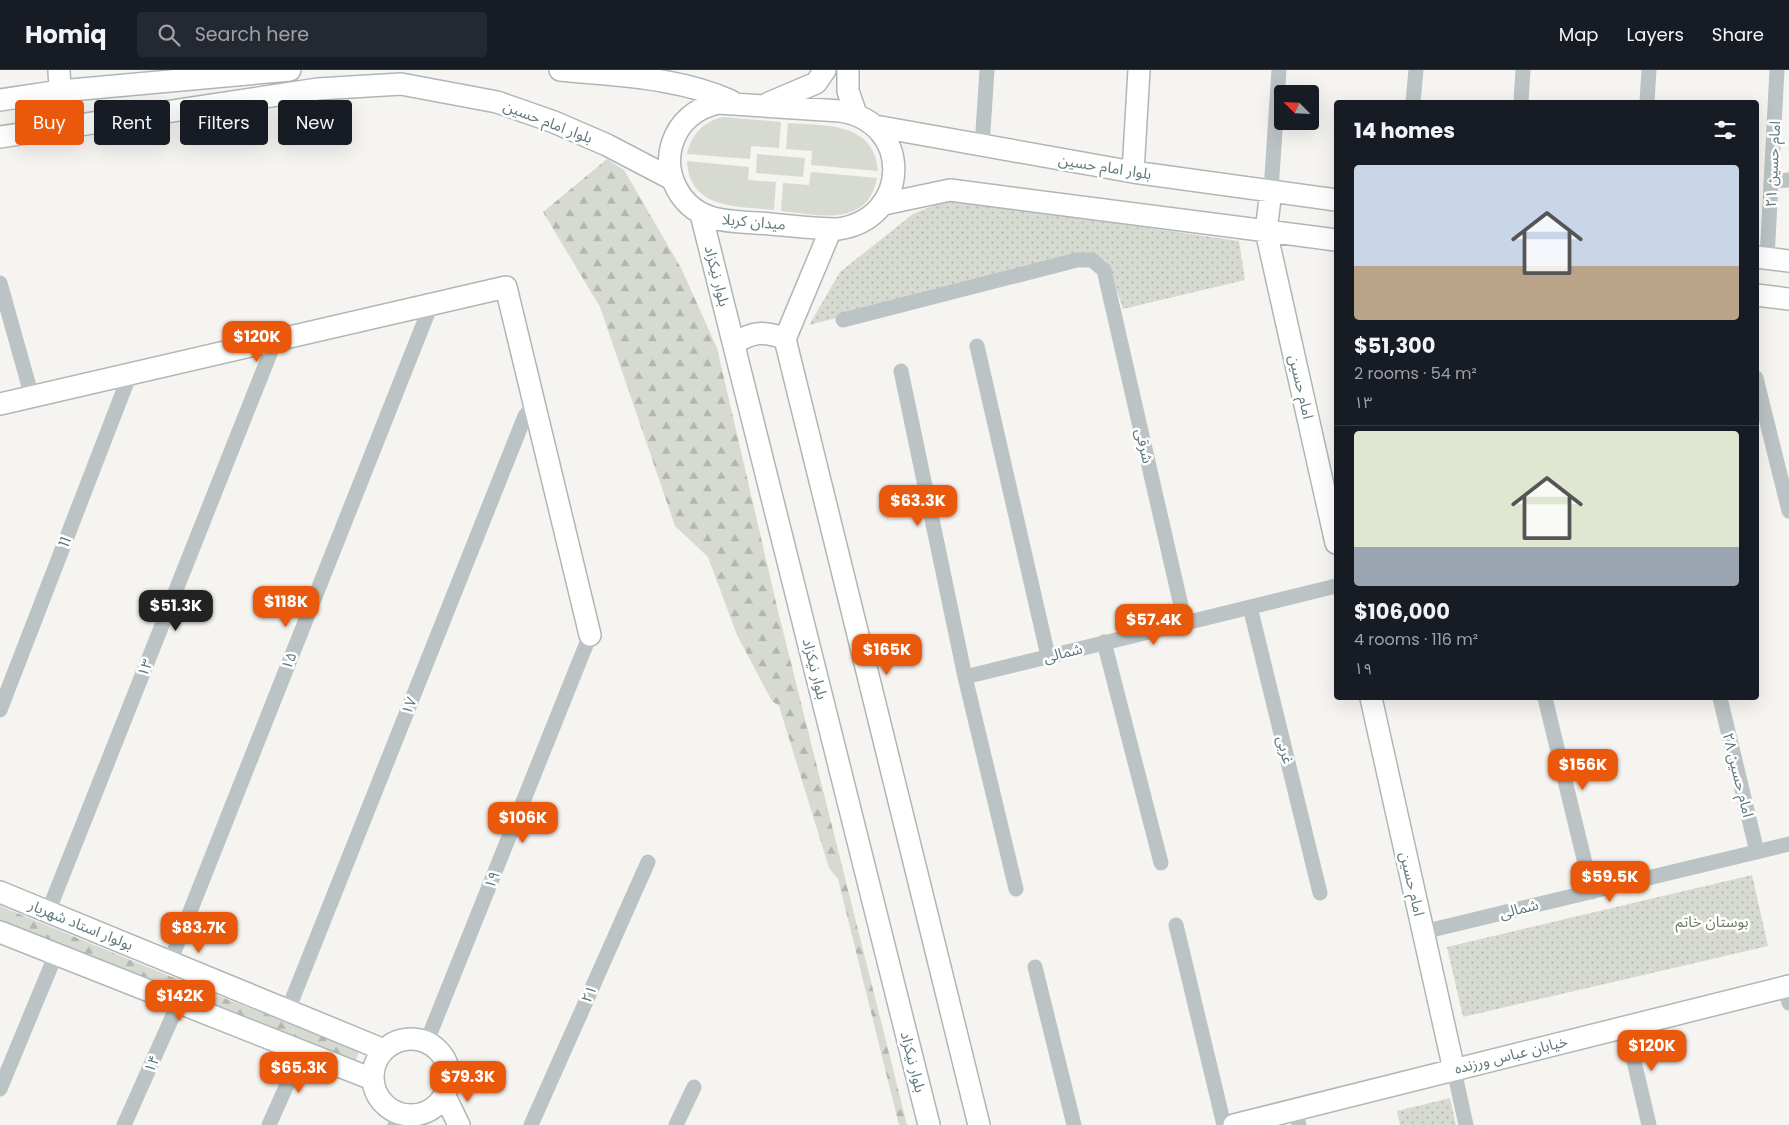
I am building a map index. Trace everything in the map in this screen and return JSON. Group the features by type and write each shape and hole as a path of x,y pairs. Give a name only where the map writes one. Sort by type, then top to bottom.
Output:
{"main road":[{"path":"0,100 59,80 283,70"},
{"path":"560,70 653,74 710,92 738,104"},
{"path":"761,106 795,94 816,83 825,70"},
{"path":"848,70 848,92 856,114"},
{"path":"1133,172 1139,70"},
{"name":"بلوار امام حسین","path":"0,137 318,89 402,84 497,102 554,122 608,145 672,179"},
{"name":"میدان کربلا","path":"711,104 761,106 840,111 856,114 875,126 889,145 894,167 893,182 884,204 874,215 861,223 846,228 831,229 716,219 701,214 683,199 672,179 670,164 671,148 676,134 685,121 697,111 711,104"},
{"name":"بلوار امام حسین","path":"875,126 1133,172 1334,200"},
{"path":"884,204 950,190 1334,240"},
{"name":"امام حسین","path":"1271,191 1266,231 1332,503 1334,523"},
{"name":"بلوار نیکزاد","path":"701,214 929,1125"},
{"path":"831,229 785,339 979,1125"},
{"path":"1762,258 1789,262"},
{"path":"0,404 506,287 590,635"},
{"path":"1759,295 1789,299"},
{"path":"734,344 745,336 759,332 772,333 785,339"},
{"name":"امام حسین","path":"1371,700 1454,1070"},
{"name":"بولوار استاد شهریار","path":"0,892 384,1050"},
{"path":"0,932 372,1079"},
{"name":"خیابان عباس ورزنده","path":"1234,1125 1297,1117 1454,1070 1626,1027 1788,992"},
{"path":"405,1038 427,1041 438,1048 446,1059 449,1071 449,1084 445,1096 426,1119 411,1115 397,1119 379,1098 372,1079 376,1061 384,1050 405,1038"},
{"path":"445,1096 459,1125"}],"street":[{"path":"982,146 987,70"},
{"path":"1271,191 1279,70"},
{"path":"1414,100 1416,70"},
{"path":"1521,100 1523,70"},
{"path":"1647,100 1649,70"},
{"name":"امام حسین ۲۱","path":"1762,258 1772,181 1777,70"},
{"path":"1772,181 1789,180"},
{"name":"شرقی","path":"843,320 1077,260 1092,260 1104,270 1185,623"},
{"path":"0,284 32,397"},
{"name":"۱۵","path":"170,962 430,305"},
{"name":"۱۳","path":"48,912 275,341"},
{"path":"978,346 1048,656"},
{"path":"902,371 965,677 1016,889"},
{"name":"11","path":"0,710 130,374"},
{"path":"1759,400 1789,511"},
{"name":"۱۷","path":"288,1010 525,416 534,405"},
{"name":"شمالی","path":"965,677 1334,586"},
{"name":"غربی","path":"1250,607 1320,893"},
{"name":"۱۹","path":"427,1041 590,635"},
{"path":"1104,642 1161,863"},
{"path":"1545,700 1592,892"},
{"name":"امام حسین ۲۸","path":"1720,700 1757,852"},
{"name":"شمالی","path":"1423,932 1789,844"},
{"name":"۲۱","path":"531,1125 648,862"},
{"path":"1176,924 1224,1125"},
{"path":"0,1090 56,954"},
{"path":"1035,967 1074,1125"},
{"name":"۱۴","path":"124,1125 179,1002"},
{"path":"1626,1027 1649,1125"},
{"path":"269,1125 302,1051"},
{"path":"1454,1070 1466,1125"},
{"path":"676,1125 694,1087"}],"green space":[{"path":"723,117 781,122 779,148 751,146 750,159 687,154 699,130 704,125"},
{"path":"788,123 832,126 858,135 867,143 875,155 878,171 811,165 812,151 786,149"},
{"path":"757,154 805,158 803,177 756,173"},
{"path":"607,159 624,170 681,268 717,348 778,611 907,1125 899,1125 838,879 829,868 779,706 772,701 737,635 708,557 675,526 600,307 543,212"},
{"path":"687,161 749,167 748,180 776,182 774,210 732,206 706,197 697,189 690,177"},
{"path":"811,172 877,178 872,194 863,205 852,211 839,215 825,216 781,211 783,183 809,185"},
{"path":"950,199 1239,241 1245,280 1123,309 1107,262 1095,254 1083,254 809,325 840,272 913,214"},
{"name":"بوستان خاتم","path":"1752,875 1768,946 1463,1017 1447,947"},
{"path":"0,906 196,987 359,1051 357,1058 349,1064 0,922"},
{"path":"1450,1098 1456,1125 1400,1125 1397,1111"}]}
